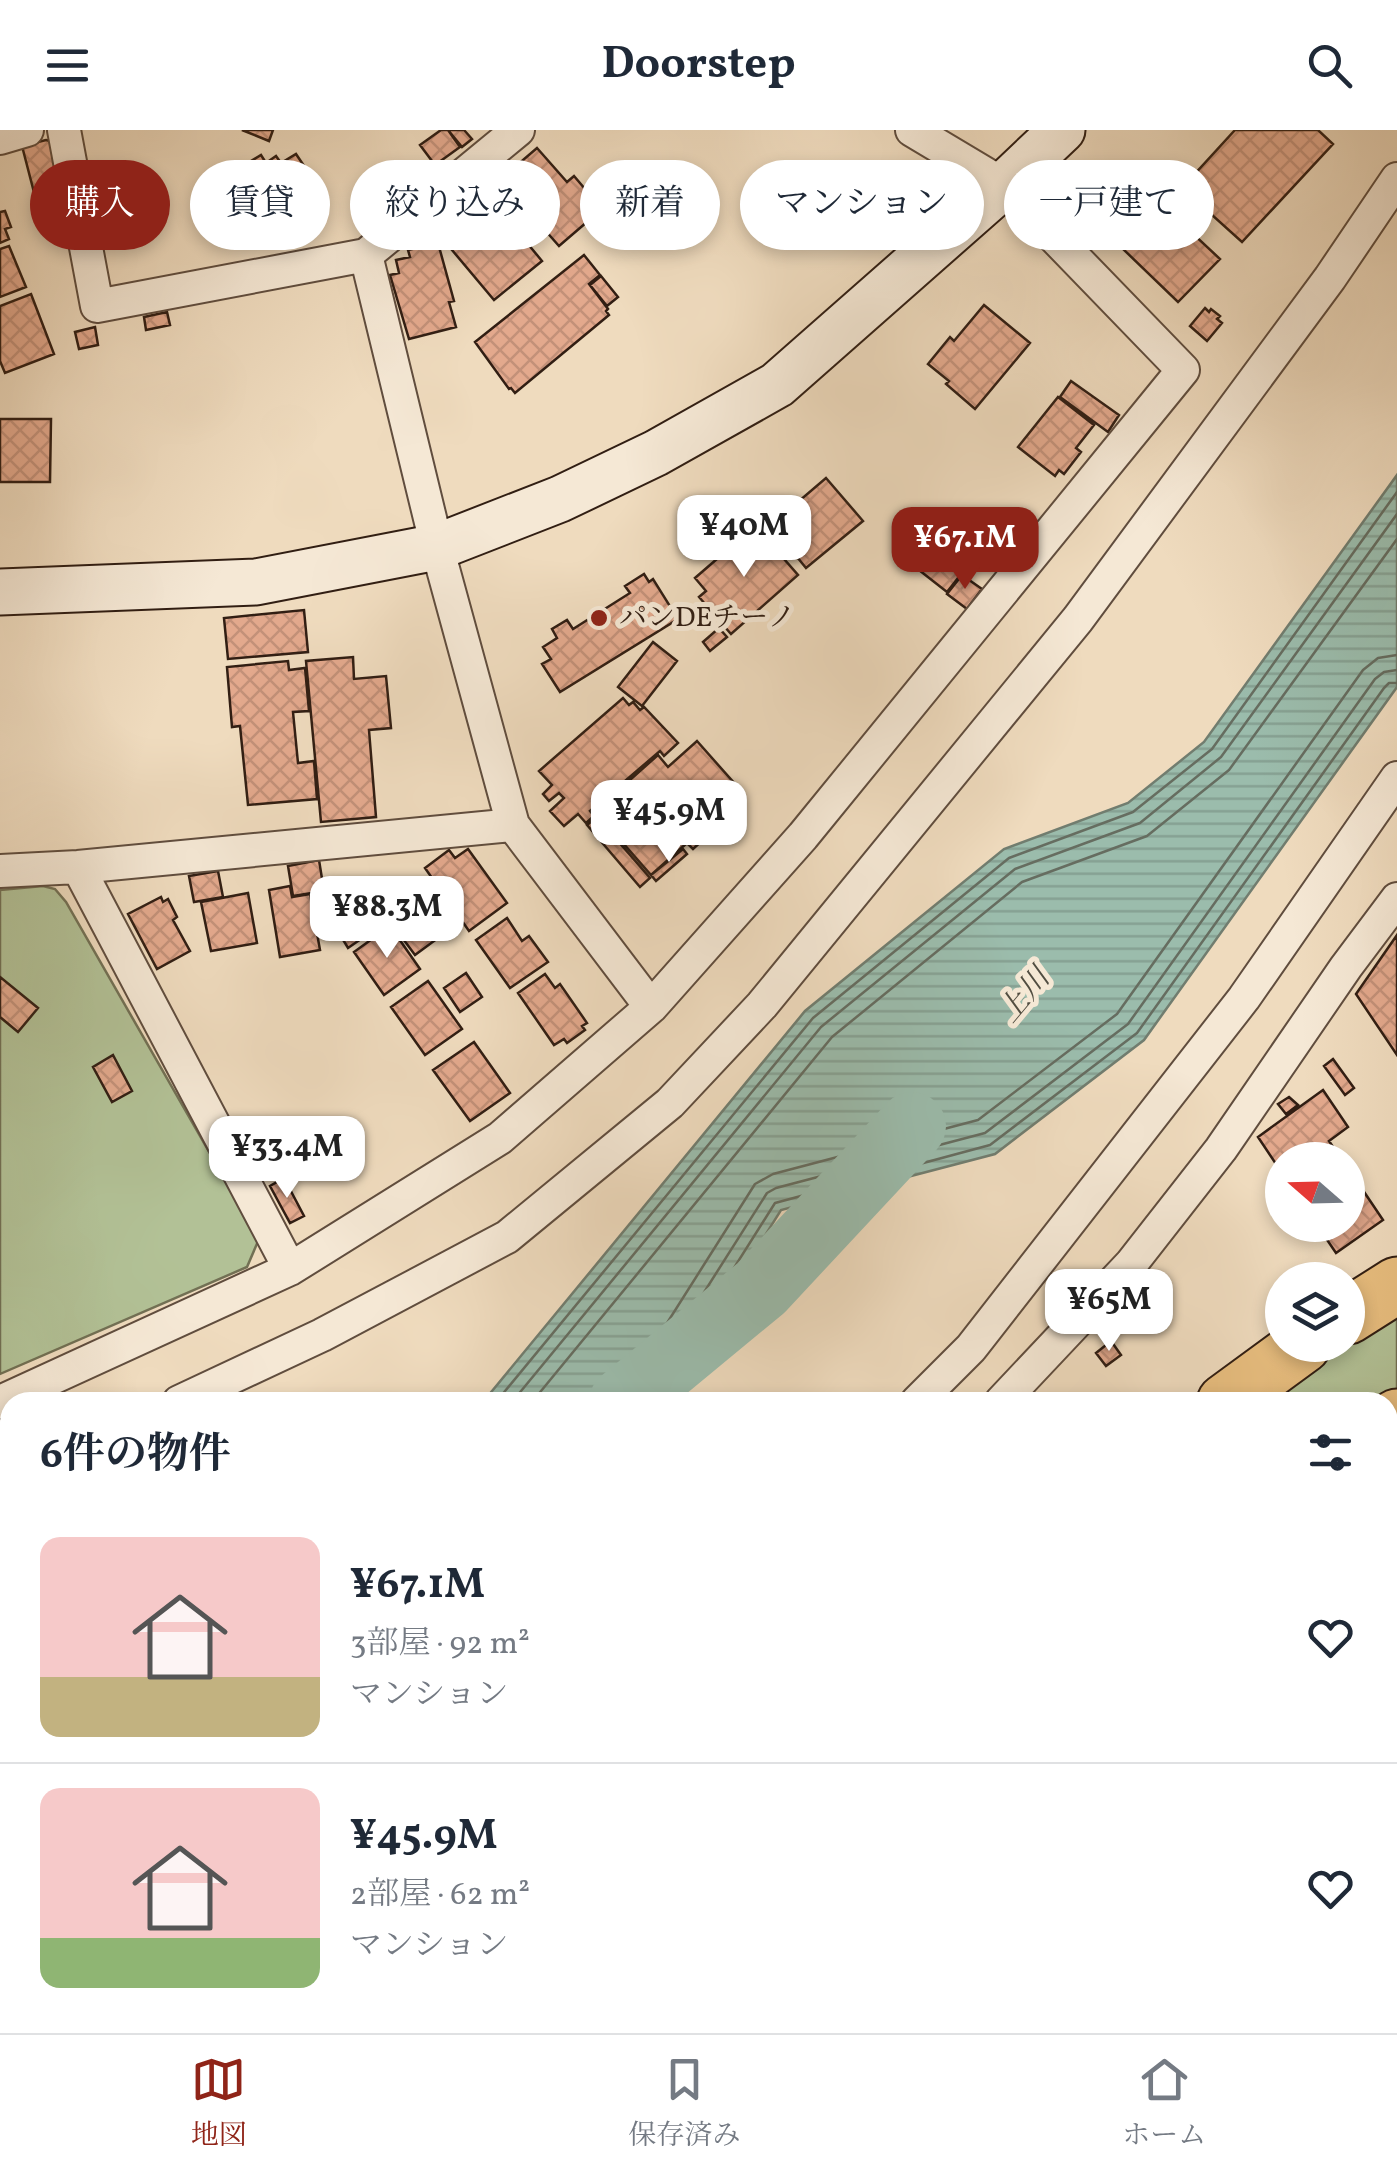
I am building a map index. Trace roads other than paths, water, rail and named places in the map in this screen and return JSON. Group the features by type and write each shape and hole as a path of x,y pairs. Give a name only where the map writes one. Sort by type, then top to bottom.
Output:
{"highway":[{"path":"1365,1305 1397,1284"},
{"path":"1239,1392 1280,1362"}],"street":[{"path":"0,138 27,130"},
{"path":"64,130 96,306 366,255 518,130"},
{"path":"0,592 256,582 436,547 576,491 656,453 777,385 1004,185 912,130"},
{"path":"1030,160 1062,130"},
{"path":"200,1392 322,1335 507,1237 670,1103 762,1005 1078,618 1330,278 1397,180"},
{"path":"22,1392 290,1269 500,1138 651,1006 803,836 1184,370 1067,250"},
{"path":"366,255 436,547 514,825 651,1006"},
{"path":"927,1392 971,1348 1244,998 1397,778"},
{"path":"0,872 514,825"},
{"path":"78,867 290,1269"},
{"path":"1010,1392 1131,1264 1188,1192 1397,899"}],"water":[{"path":"1397,475 1397,687 1144,1040 995,1154 781,1210 667,1392 491,1392 805,1011 1004,849 1128,803 1204,742"}],"waterway":[{"name":"上川","path":"635,1392 761,1288 912,1126"}],"place":[{"name":"パンDEチーノ","path":"599,618"}]}
